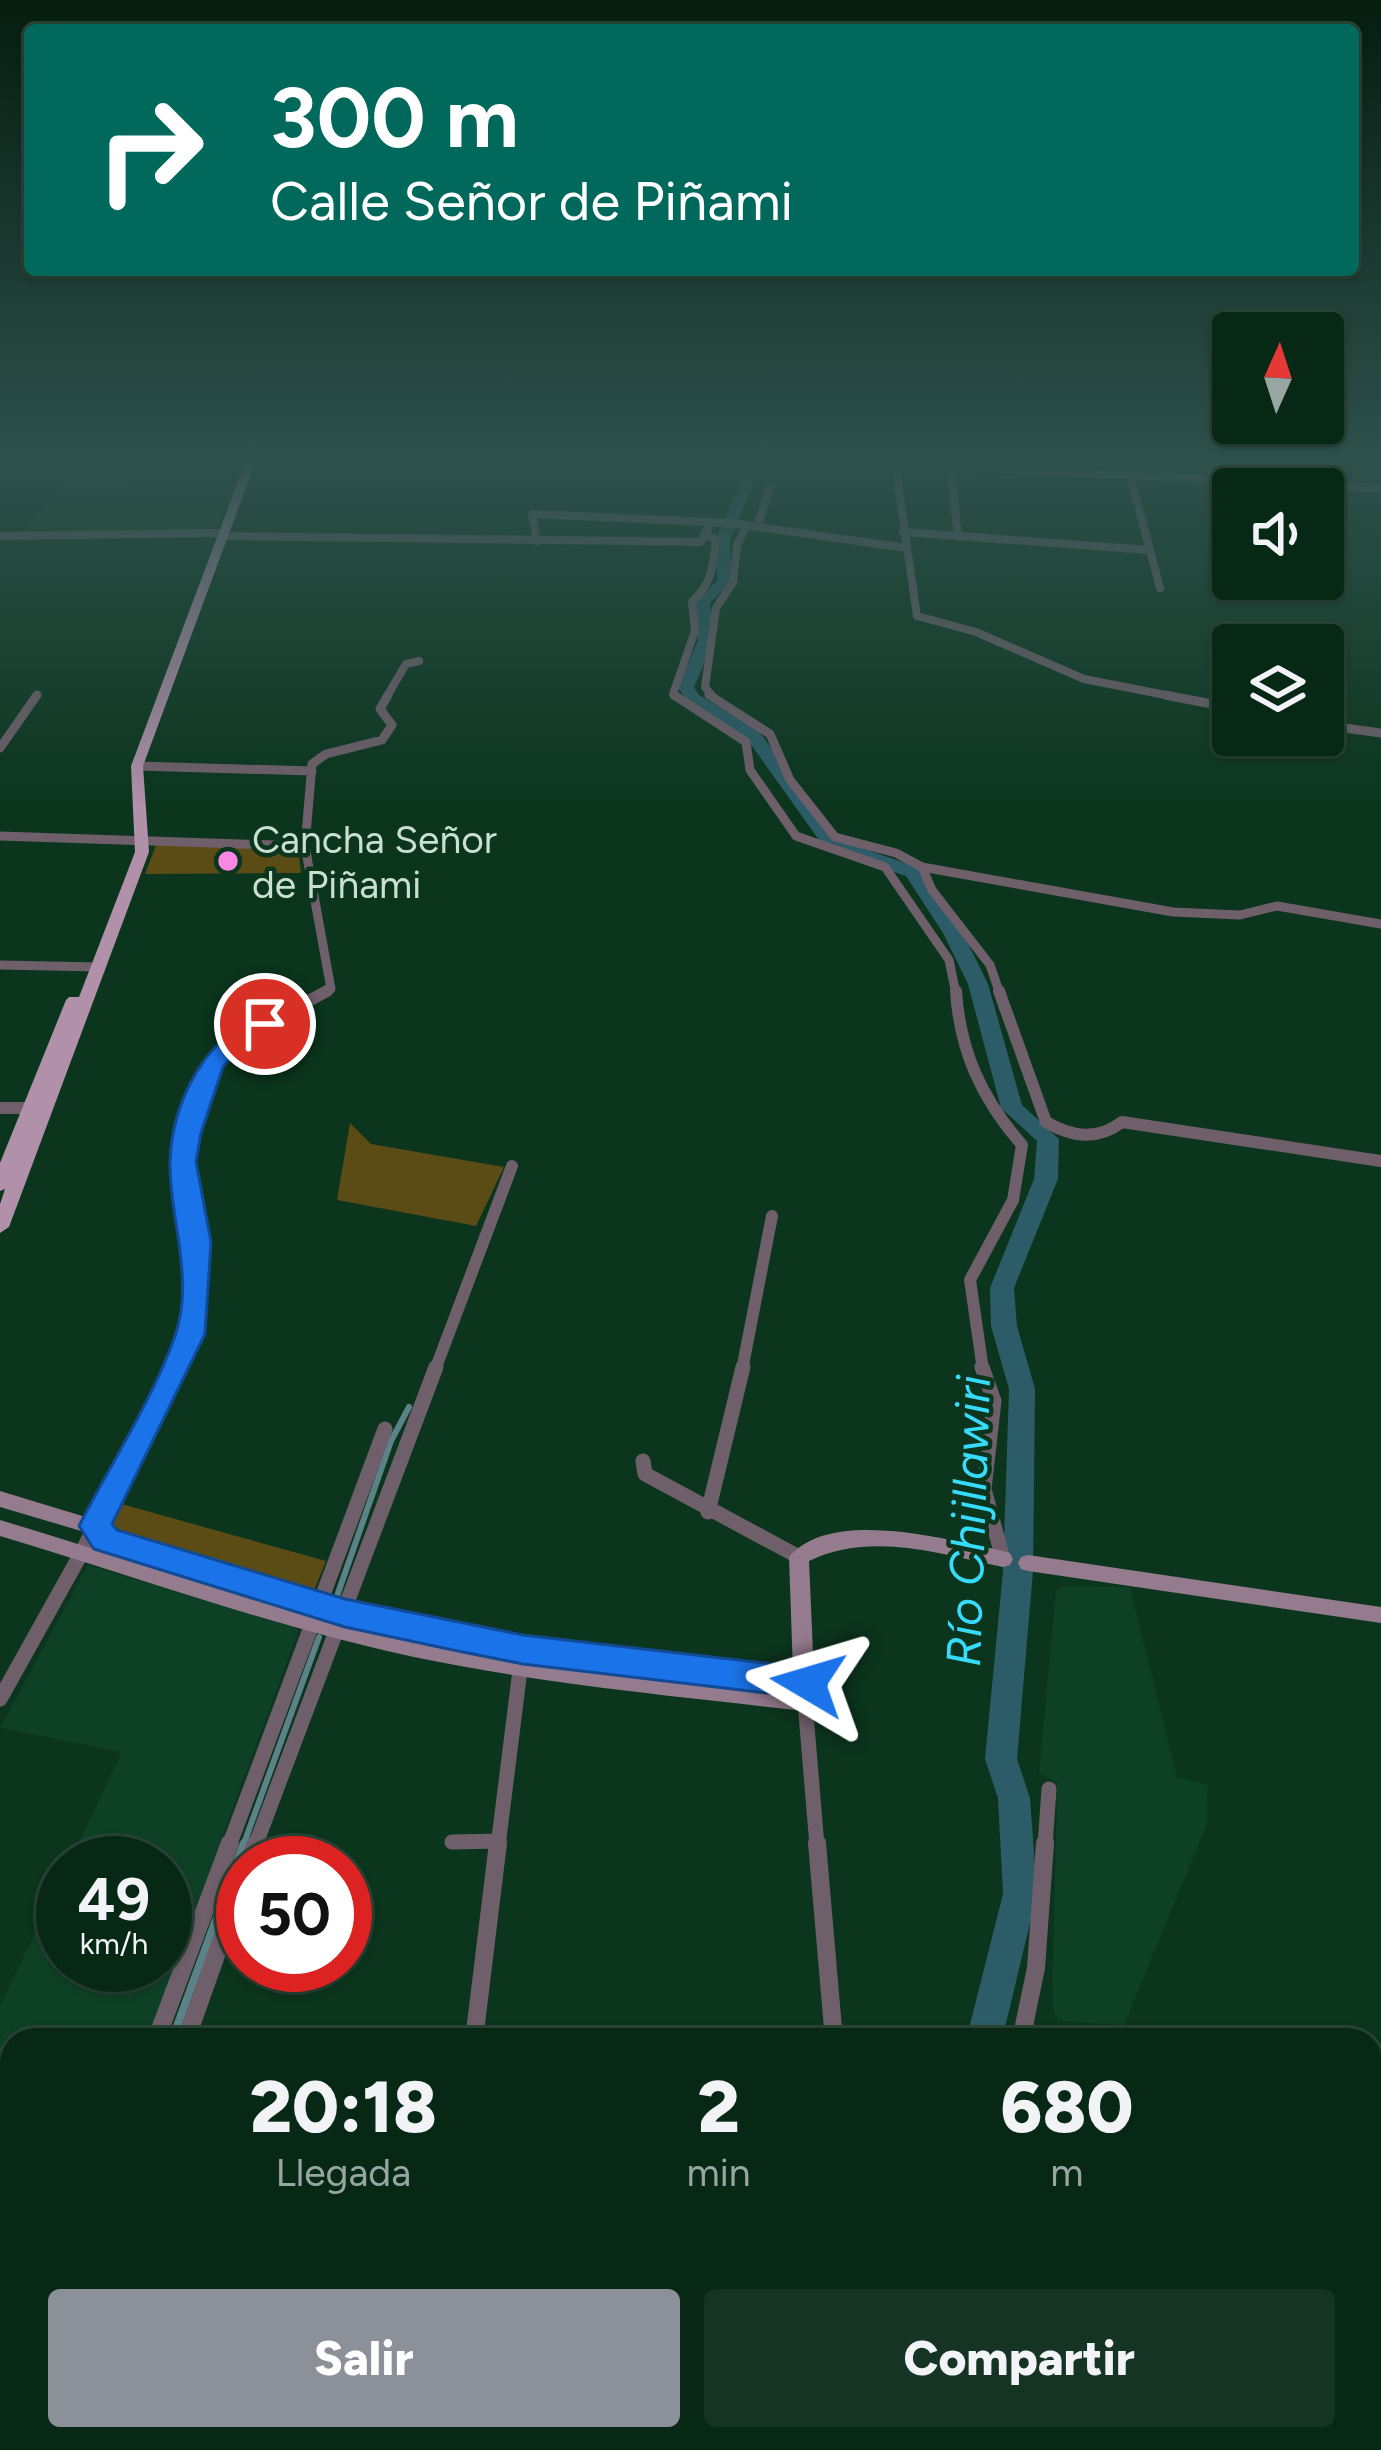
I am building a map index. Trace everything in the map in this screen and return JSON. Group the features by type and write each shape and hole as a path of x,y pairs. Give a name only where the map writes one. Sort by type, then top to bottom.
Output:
{"main road":[{"path":"0,1227 39,1108 142,851 137,766 208,577"},
{"path":"0,1185 39,1108"},
{"path":"0,1499 95,1526 106,1540 328,1618"},
{"path":"0,1528 328,1618 522,1659 807,1692 799,1558 822,1543 859,1534 1003,1559"},
{"path":"1028,1563 1381,1615"}],"street":[{"path":"714,577 710,588 692,602 695,632 673,694 746,742 750,770 796,836 885,868 894,877 918,921 949,959 960,1033 986,1102 1022,1145 1021,1190 1010,1217 970,1280 978,1346 994,1401 985,1489 1003,1559"},
{"path":"734,577 715,605 714,638 702,669 706,693 770,734 790,780 835,837 896,853 922,867 1173,912 1240,915 1277,906 1381,924"},
{"path":"911,577 917,616 976,632 1084,679 1212,704"},
{"path":"1157,577 1160,588"},
{"path":"0,1699 82,1552 191,1334 197,1242 183,1162 212,1065 232,1042 331,989 305,846 312,771 326,754 382,740 392,725 380,709 383,697 406,664 419,661"},
{"path":"0,748 37,695"},
{"path":"1344,727 1381,733"},
{"path":"137,766 312,771"},
{"path":"0,836 305,846"},
{"path":"922,867 932,890 990,965 1046,1122 1058,1130 1098,1135 1122,1122 1381,1161"},
{"path":"0,964 93,967"},
{"path":"0,1108 39,1108"},
{"path":"160,2028 512,1166"},
{"path":"707,1512 747,1351 772,1216"},
{"path":"258,1836 385,1429"},
{"path":"643,1462 645,1474 707,1512 799,1558"},
{"path":"476,2028 522,1659"},
{"path":"0,1661 20,1663"},
{"path":"807,1692 833,2028"},
{"path":"1023,2028 1036,1967 1049,1789"},
{"path":"452,1842 499,1841"},
{"path":"190,2028 216,1955"}],"shaded area":[{"path":"156,845 298,849 301,873 145,874"},
{"path":"350,1123 371,1144 504,1167 476,1226 337,1200"},
{"path":"118,1503 326,1561 313,1593 115,1534 107,1526"},
{"path":"88,1565 299,1629 222,1836 216,1836 216,1853 192,1918 192,1836 82,1836 122,1752 0,1728"},
{"path":"1065,1586 1130,1587 1177,1777 1208,1785 1207,1824 1124,2025 1058,2021 1052,2005 1057,1783 1039,1773 1056,1590"},
{"path":"36,1931 36,1992 165,1992 151,2028 0,2028 0,2006"}],"waterway":[{"name":"Río Chijllawiri","path":"724,577 703,602 706,640 686,687 693,698 753,735 825,836 840,847 913,872 953,933 978,984 1012,1108 1048,1139 1046,1179 1002,1288 1004,1326 1022,1389 1018,1571 1001,1759 1014,1798 1020,1894 987,2028"},
{"path":"337,1596 391,1441 409,1407"},
{"path":"247,1836 319,1637"},
{"path":"176,2028 216,1920"}],"place":[{"name":"Cancha Señor de Piñami","path":"228,861"}],"route":[{"path":"265,1024 232,1042 212,1065 188,1133 183,1162 197,1242 191,1334 95,1526 106,1540 345,1613 523,1649 808,1683"}]}
